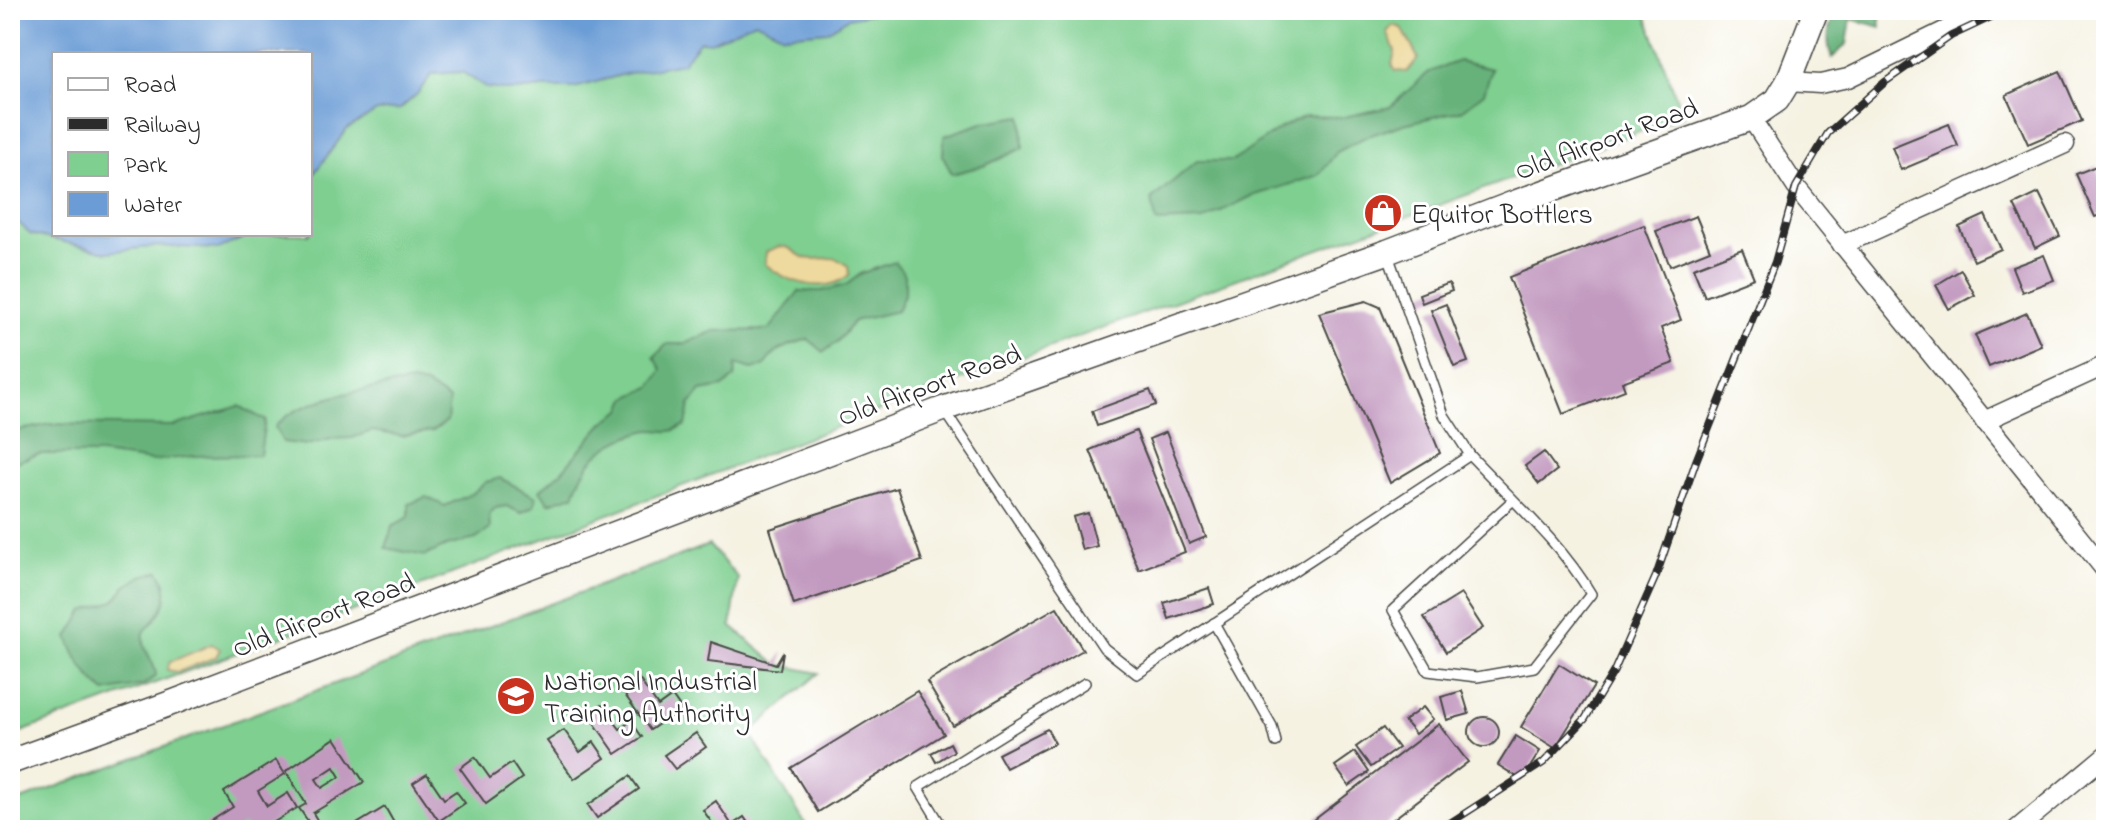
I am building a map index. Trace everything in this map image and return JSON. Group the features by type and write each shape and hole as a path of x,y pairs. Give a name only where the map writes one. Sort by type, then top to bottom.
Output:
{"main road":[{"name":"Old Airport Road","path":"10,762 943,409 1387,252 1751,118 1777,100 1788,82 1816,10"}],"street":[{"path":"1788,82 1820,84 1848,78 1984,11"},
{"path":"1751,118 1796,187 2106,571"},
{"path":"1842,245 2065,144"},
{"path":"1984,421 2106,365"},
{"path":"2016,830 2106,755"}],"lane":[{"path":"1387,252 1444,415 1470,455 1579,572 1591,594 1534,667 1477,677 1428,671 1393,610 1512,501"},
{"path":"943,409 1104,648 1137,674 1470,455"},
{"path":"1214,623 1272,726 1276,742"},
{"path":"944,830 918,787 1085,683"}],"green space":[{"path":"874,10 1644,10 1683,116 944,386 407,591 10,736 10,214 30,234 107,252 158,246 218,249 248,236 312,236 312,176 347,129 377,111 400,109 417,94 432,74 462,72 487,88 515,91 574,88 625,74 700,41 756,21 784,35 827,31 848,18 873,13"},
{"path":"1838,10 1880,10 1881,27 1851,19 1847,44 1832,58 1829,33"},
{"path":"1459,61 1492,69 1484,93 1462,110 1365,137 1337,152 1319,175 1249,197 1203,220 1156,222 1152,199 1197,161 1233,161 1282,127 1305,116 1344,117 1390,107 1429,72"},
{"path":"1022,116 1023,148 986,165 952,174 943,156 944,136 985,122"},
{"path":"895,262 905,275 905,292 897,311 854,321 824,352 808,339 778,352 764,366 752,369 736,364 735,377 723,387 701,391 690,405 686,425 671,431 644,431 611,444 589,465 574,495 549,503 540,490 561,472 604,422 622,410 627,398 651,387 662,370 654,357 667,344 684,344 714,331 769,330 799,291 822,291 846,285 862,273"},
{"path":"412,382 426,385 449,400 447,421 433,431 402,436 372,431 352,438 307,445 283,442 275,427 301,408 319,401"},
{"path":"239,406 265,420 260,455 194,456 152,461 100,454 39,454 10,464 10,432 51,424 174,426"},
{"path":"500,478 536,497 534,506 521,513 507,506 495,508 489,515 490,529 476,539 446,546 425,556 386,548 392,526 409,517 409,504 426,497 445,506 473,493 486,482"},
{"name":"National Industrial Training Authority","path":"709,545 738,578 731,626 776,664 819,673 750,733 809,830 10,830 10,804"},
{"path":"159,571 166,585 166,598 143,639 156,676 143,685 105,692 83,667 68,637 84,611 114,601 125,587 142,576"}],"sand":[{"path":"1393,25 1402,28 1418,58 1407,72 1395,71 1392,64 1395,51 1387,32"},
{"path":"779,246 809,259 842,261 848,266 849,275 829,285 794,281 765,264 766,252"},
{"path":"212,644 220,649 216,657 178,672 167,670 170,662"}],"water":[{"path":"10,10 874,10 874,13 848,18 827,31 784,35 755,21 711,42 700,41 682,63 574,88 515,91 487,88 462,72 432,74 417,94 400,109 377,111 347,129 312,176 312,52 52,52 52,236 248,236 218,249 158,246 107,252 30,234 10,214"}],"building":[{"path":"2060,71 2082,121 2028,144 2006,95"},
{"path":"1949,124 1958,146 1901,170 1892,147"},
{"path":"2096,166 2106,190 2106,213 2095,217 2076,174"},
{"path":"2039,193 2060,236 2035,248 2014,205"},
{"path":"1985,215 2001,249 1974,261 1959,227"},
{"path":"1696,216 1710,250 1670,266 1656,231"},
{"path":"1644,225 1681,320 1661,328 1674,363 1622,382 1625,390 1563,414 1509,277"},
{"path":"1742,249 1754,278 1705,297 1693,268"},
{"path":"2044,255 2054,280 2022,292 2012,267"},
{"path":"1961,270 1975,295 1949,309 1936,285"},
{"path":"1449,283 1452,291 1422,303 1419,294"},
{"path":"1366,301 1380,307 1440,453 1390,483 1319,313"},
{"path":"1446,304 1468,362 1454,367 1431,310"},
{"path":"2027,313 2041,345 1989,367 1975,335"},
{"path":"1150,390 1156,405 1097,426 1092,411"},
{"path":"1136,431 1185,552 1139,570 1090,450"},
{"path":"1166,432 1206,537 1189,544 1149,439"},
{"path":"1544,452 1557,470 1539,484 1525,466"},
{"path":"897,488 922,561 794,605 770,529"},
{"path":"1088,513 1097,546 1082,550 1073,517"},
{"path":"1209,588 1214,604 1169,619 1164,603"},
{"path":"1461,594 1483,628 1446,652 1424,617"},
{"path":"1057,607 1083,650 953,726 927,682"},
{"path":"711,642 776,664 783,652 780,670 708,661"},
{"path":"1559,664 1594,686 1555,748 1521,727"},
{"path":"637,676 658,706 672,696 681,709 650,730 620,688"},
{"path":"917,691 944,734 818,812 791,768"},
{"path":"1462,691 1469,714 1447,720 1441,697"},
{"path":"602,705 620,729 631,721 642,737 616,754 588,714"},
{"path":"1423,707 1433,719 1415,734 1404,721"},
{"path":"1484,717 1495,721 1499,732 1495,743 1484,747 1473,743 1469,732 1473,721"},
{"path":"1439,724 1468,762 1379,830 1301,830"},
{"path":"1383,728 1398,748 1371,767 1356,747"},
{"path":"1047,729 1055,743 1006,768 998,754"},
{"path":"564,730 580,752 594,742 605,758 574,779 547,741"},
{"path":"696,733 706,747 675,769 664,755"},
{"path":"1516,736 1540,751 1522,780 1498,765"},
{"path":"335,738 364,782 313,813 323,830 314,830 299,808 306,804 286,771","holes":["334,767 340,777 322,788 316,779"]},
{"path":"950,743 954,751 936,762 931,753"},
{"path":"1355,752 1369,772 1349,786 1335,766"},
{"path":"475,757 490,778 512,763 522,778 486,804 460,768"},
{"path":"276,760 285,774 258,791 267,806 288,793 297,808 261,830 248,830 244,824 234,830 197,830 233,807 224,792"},
{"path":"427,774 444,799 456,791 465,803 439,821 413,783"},
{"path":"630,776 639,789 597,818 588,805"},
{"path":"716,801 732,825 744,817 753,830 717,830 703,810"},
{"path":"385,807 398,830 390,830 387,826 383,830 347,830"}],"railway":[{"path":"1439,830 1543,763 1585,719 1614,671 1656,576 1696,461 1775,262 1796,187 1828,133 1885,82 1951,36 2006,10"}],"place":[{"name":"Equitor Bottlers","path":"1383,213"},
{"name":"National Industrial Training Authority","path":"516,696"}]}
